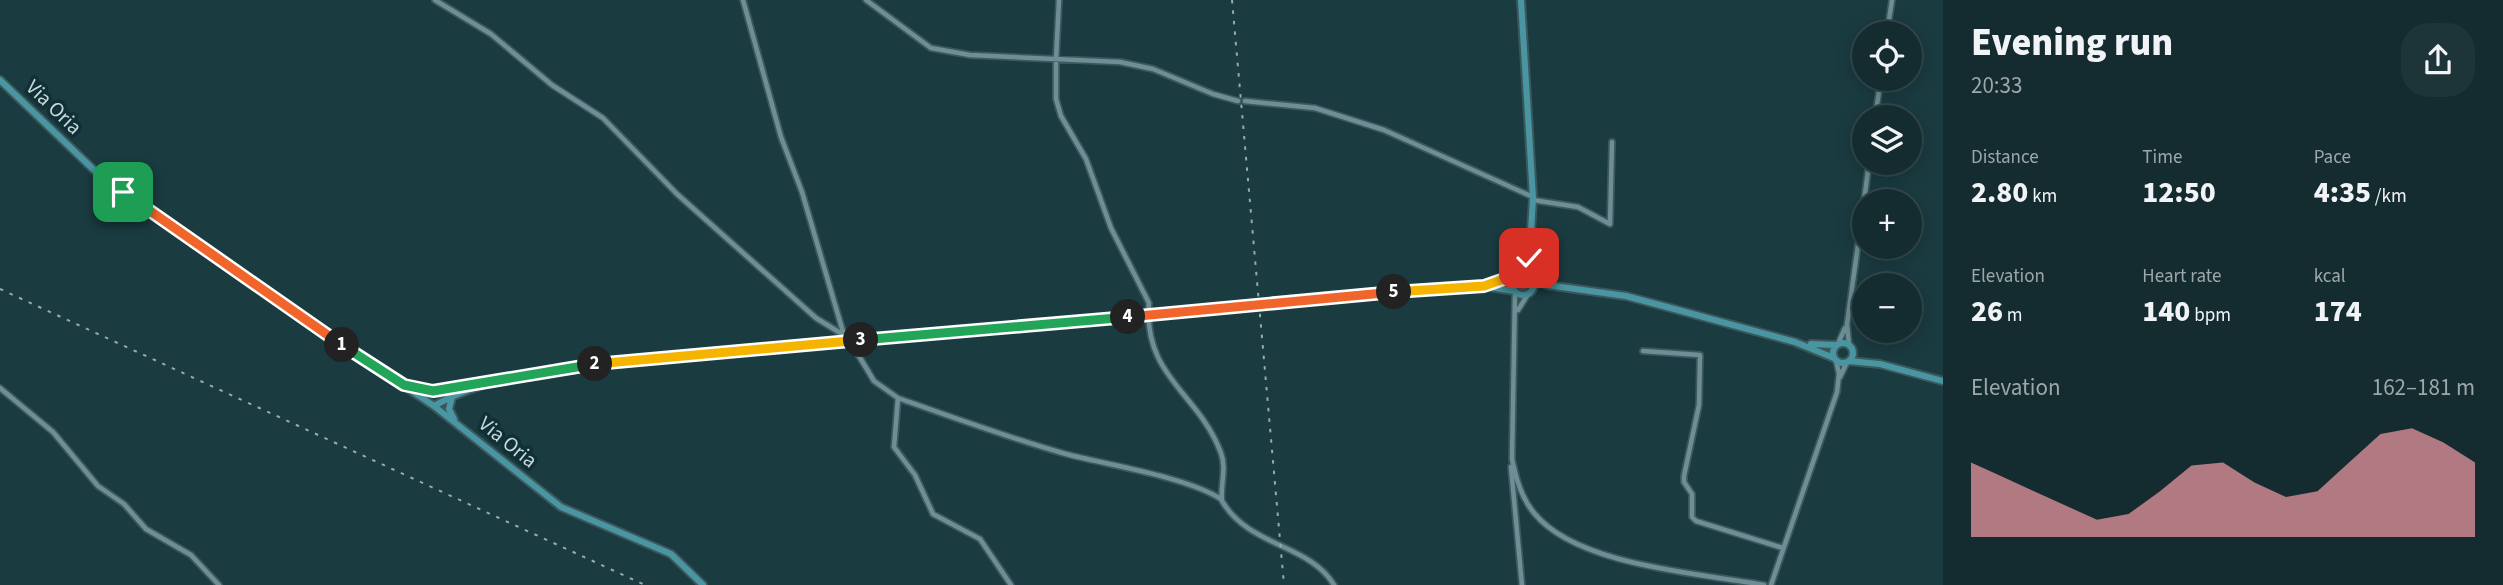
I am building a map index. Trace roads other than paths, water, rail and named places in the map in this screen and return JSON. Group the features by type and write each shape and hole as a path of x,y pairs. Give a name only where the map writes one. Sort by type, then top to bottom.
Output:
{"main road":[{"path":"1521,0 1533,199 1530,244 1531,277 1534,284 1529,293"},
{"name":"Via Oria","path":"0,80 93,170 223,264 432,405 561,508 671,554 703,585"},
{"path":"1514,292 1512,284 1530,244"},
{"path":"404,385 443,390 584,365 1484,286 1524,273 1541,283 1626,296 1795,342 1835,359 1880,365 1943,381"},
{"path":"1484,286 1529,293 1563,287"},
{"path":"1795,342 1851,347 1880,365"},
{"path":"1835,359 1833,351 1837,344"},
{"path":"1848,361 1851,347"},
{"path":"432,405 459,391 512,377"},
{"path":"432,405 434,396 443,390"},
{"path":"459,391 449,405 450,412 460,426"}],"street":[{"path":"435,0 491,34 552,85 603,118 677,194 816,318 842,334"},
{"path":"743,0 780,137 802,192 842,334 874,381 898,398 1064,453 1195,486 1222,499 1231,513 1252,532 1316,564 1334,585"},
{"path":"866,0 931,48 970,55 1131,64 1153,69 1213,94 1238,101"},
{"path":"1059,0 1056,99 1060,116 1086,159 1111,228 1149,303 1147,315 1158,363 1203,418 1222,454 1222,499"},
{"path":"1889,21 1892,0"},
{"path":"1245,101 1315,108 1384,130 1533,199 1578,207 1610,224 1612,142"},
{"path":"1851,347 1847,324 1856,259"},
{"path":"1514,292 1512,459 1514,525 1522,585"},
{"path":"1515,318 1529,293"},
{"path":"1837,344 1847,324"},
{"path":"1643,351 1700,356 1699,405 1684,475 1684,482 1692,494 1692,517 1696,522 1783,548"},
{"path":"1835,359 1839,381"},
{"path":"1771,585 1804,496 1839,381 1848,361"},
{"path":"0,388 53,432 99,486 124,504 146,529 191,555 219,585"},
{"path":"898,398 894,447 915,475 933,514 980,539 1011,585"},
{"path":"1512,459 1516,481 1534,513 1551,530 1581,547 1633,562 1764,585"}],"railway":[{"path":"1232,0 1284,585"},
{"path":"0,289 645,585"}]}
